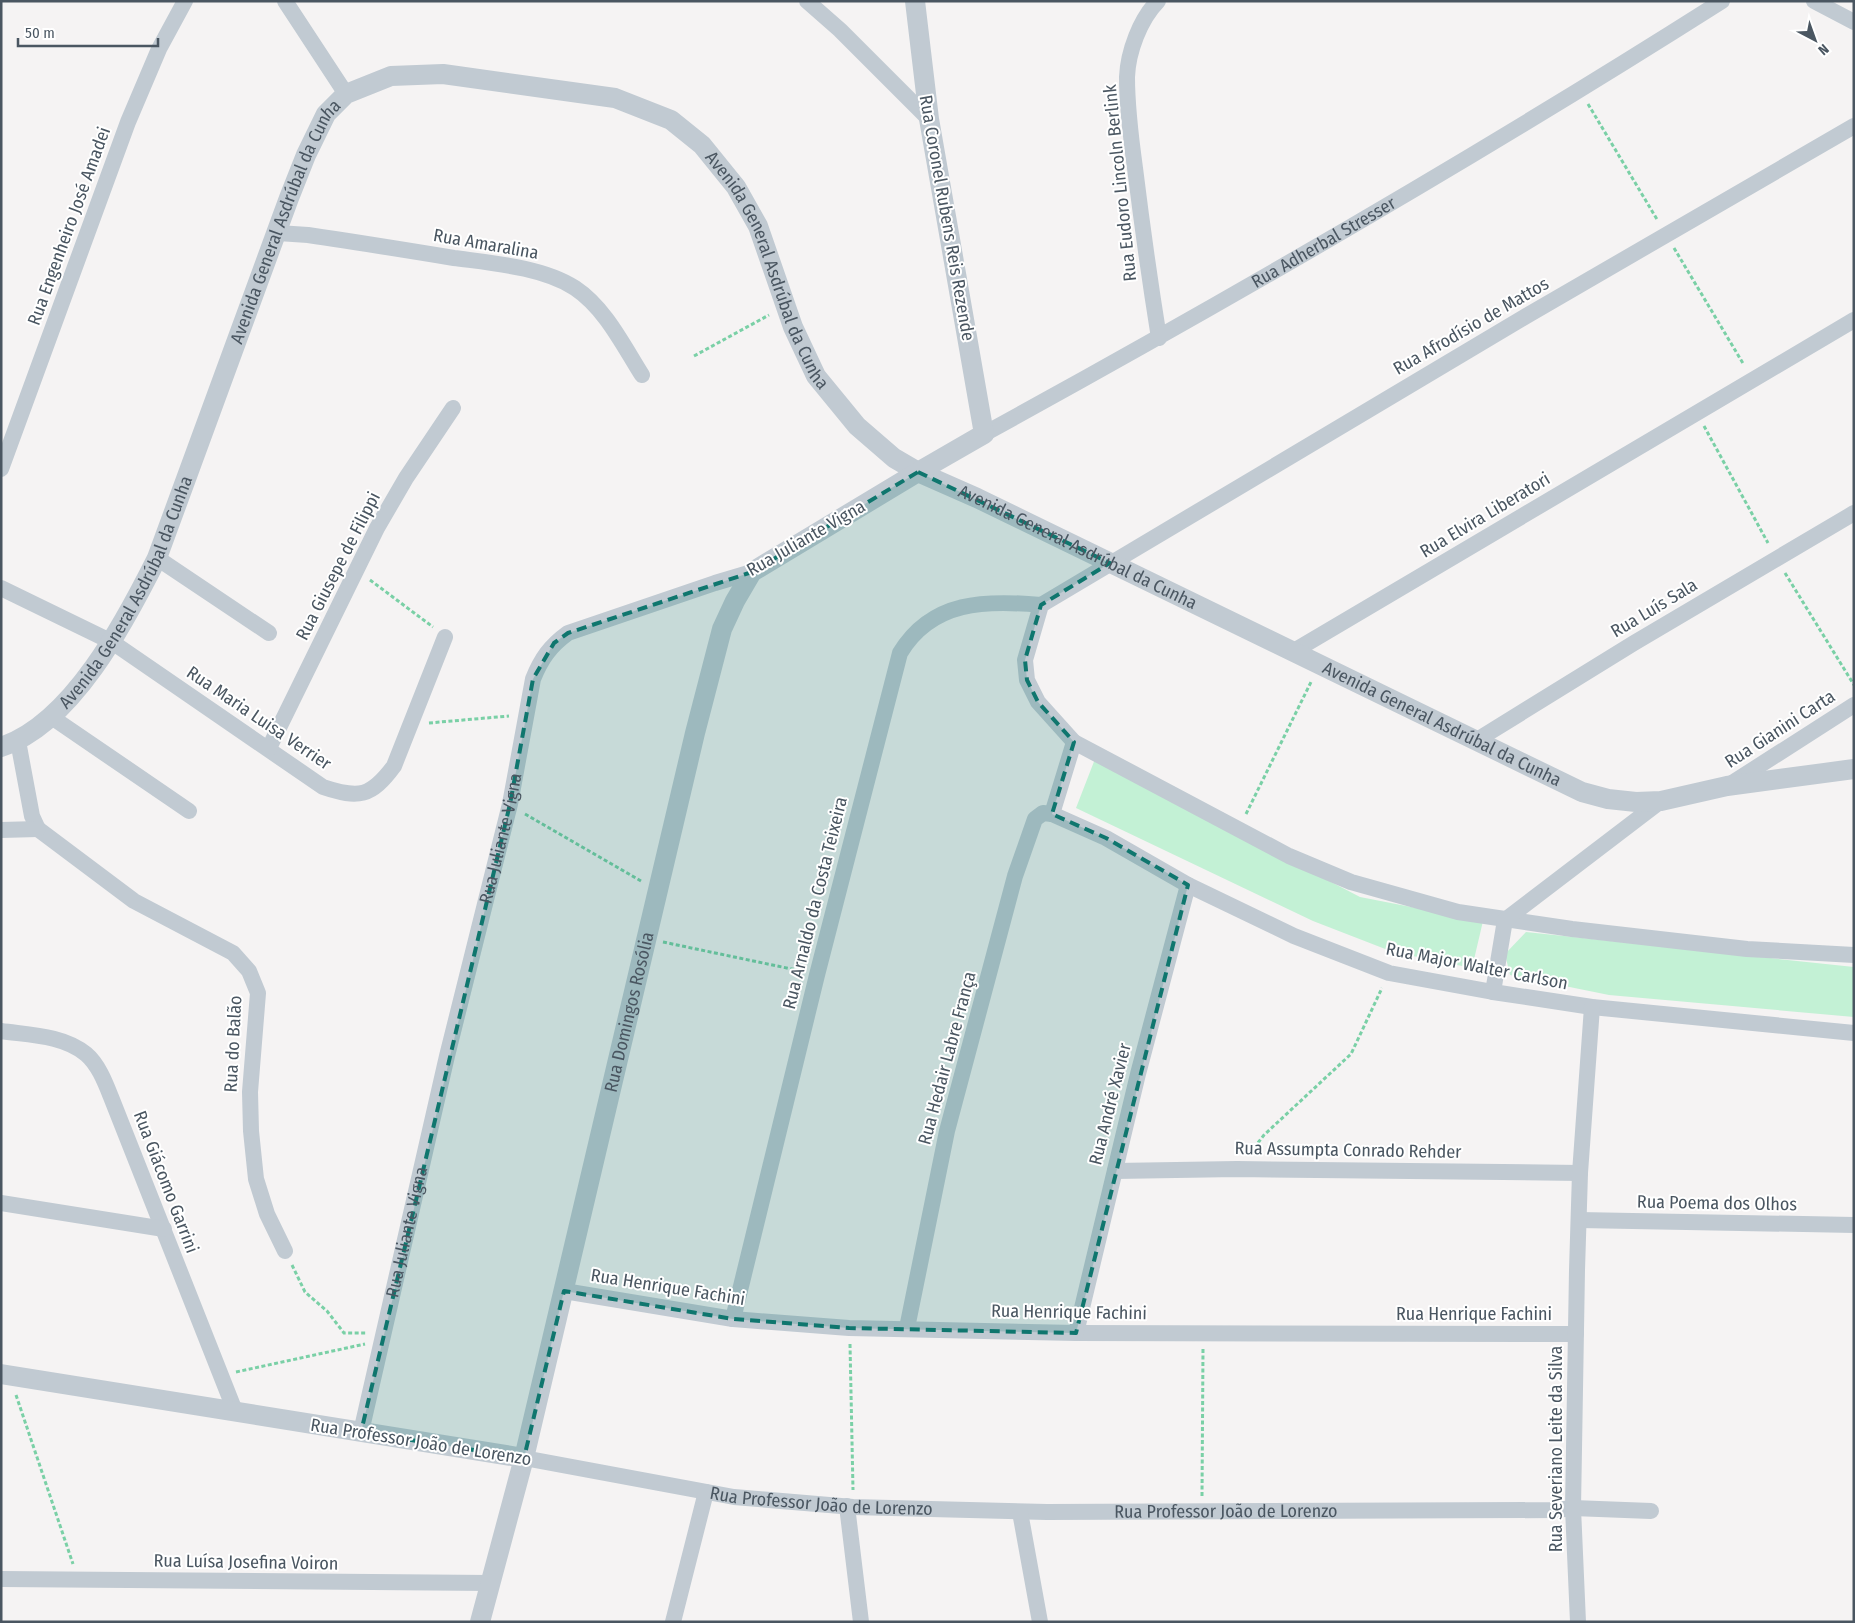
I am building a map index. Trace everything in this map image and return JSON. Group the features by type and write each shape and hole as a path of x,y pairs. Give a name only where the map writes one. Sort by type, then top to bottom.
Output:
{"street":[{"name":"Rua Engenheiro José Amadei","path":"1,469 128,122 159,49 185,1"},
{"path":"285,1 346,94"},
{"path":"807,1 840,30 929,119"},
{"name":"Rua Coronel Rubens Reis Rezende","path":"915,1 929,119 984,434"},
{"name":"Rua Eudoro Lincoln Berlink","path":"1158,1 1150,10 1132,48 1127,76 1130,127 1143,233 1159,338"},
{"name":"Rua Adherbal Stresser","path":"918,472 1159,338 1580,91 1722,1"},
{"path":"1814,1 1854,22"},
{"name":"Avenida General Asdrúbal da Cunha","path":"10,744 50,716 74,692 112,642 157,558 306,156 326,114 346,94 390,76 443,74 615,98 671,120 702,145 740,194 758,226 793,327 816,376 857,426 894,458 918,472 1294,651 1582,792 1608,799 1636,802 1661,801 1727,786 1854,769"},
{"name":"Rua Afrodísio de Mattos","path":"1110,563 1528,315 1854,126"},
{"name":"Rua Amaralina","path":"278,233 308,234 483,262 550,277 574,288 591,303 610,325 642,375"},
{"name":"Rua Elvira Liberatori","path":"1294,651 1854,320"},
{"name":"Rua Giusepe de Filippi","path":"269,748 356,570 406,478 453,408"},
{"name":"Rua Juliante Vigna","path":"361,1432 447,1056 510,804 525,714 533,679 541,660 554,643 568,633 752,572 918,472"},
{"name":"Rua Luís Sala","path":"1477,740 1634,643 1854,513"},
{"path":"157,558 269,633"},
{"path":"1110,563 1041,605 1025,660 1027,680 1038,702 1074,742 1238,830 1289,856 1351,882 1458,912 1505,920 1747,949 1854,955"},
{"name":"Rua Domingos Rosólia","path":"480,1622 524,1458 714,656 729,615 752,572"},
{"name":"Rua Maria Luisa Verrier","path":"1,588 112,642 323,786 346,794 365,793 380,784 394,766 412,725 445,637"},
{"name":"Rua Arnaldo da Costa Teixeira","path":"733,1318 816,975 900,653 910,636 922,627 955,609 979,602 997,601 1041,605"},
{"name":"Rua Gianini Carta","path":"1727,786 1854,705"},
{"path":"50,716 188,811"},
{"path":"1052,814 1074,742"},
{"path":"1,830 38,829 32,816 10,744"},
{"path":"1493,992 1505,920 1661,801"},
{"name":"Rua Hedair Labre França","path":"907,1328 947,1131 1015,876 1035,819 1043,814 1052,814"},
{"name":"Rua Major Walter Carlson","path":"1052,814 1106,838 1188,885 1294,936 1389,973 1493,992 1592,1007 1854,1033"},
{"name":"Rua do Balão","path":"38,829 134,901 232,953 249,971 258,993 250,1092 251,1131 256,1179 267,1214 285,1251"},
{"name":"Rua André Xavier","path":"1076,1334 1138,1074 1188,885"},
{"name":"Rua Severiano Leite da Silva","path":"1578,1622 1573,1508 1576,1334 1580,1173 1592,1007"},
{"name":"Rua Giácomo Garrini","path":"1,1030 62,1040 86,1054 99,1071 164,1229 235,1411"},
{"name":"Rua Assumpta Conrado Rehder","path":"1114,1171 1237,1169 1580,1173"},
{"path":"1,1203 164,1229"},
{"name":"Rua Poema dos Olhos","path":"1579,1220 1854,1225"},
{"name":"Rua Henrique Fachini","path":"564,1292 733,1318 849,1328 907,1328 1076,1334 1576,1334"},
{"name":"Rua Professor João de Lorenzo","path":"5,1375 524,1458 734,1497 850,1507 1020,1512 1556,1510 1573,1508 1651,1511"},
{"path":"673,1622 706,1492"},
{"path":"850,1507 861,1622"},
{"path":"1020,1512 1040,1622"},
{"name":"Rua Luísa Josefina Voiron","path":"1,1579 490,1583"}],"path":[{"path":"694,356 769,315"},
{"path":"1697,412 1776,558 1854,685"},
{"path":"356,570 445,637"},
{"path":"1238,830 1320,664"},
{"path":"412,725 525,714"},
{"path":"510,804 647,885"},
{"path":"647,939 816,975"},
{"path":"1237,1169 1264,1135 1351,1054 1389,973"},
{"path":"285,1251 305,1292 327,1311 344,1333 383,1337"},
{"path":"849,1328 850,1507"},
{"path":"1202,1511 1203,1334"},
{"path":"221,1375 383,1337"},
{"path":"5,1375 79,1580"}],"highlighted area":[{"path":"918,472 1110,563 1041,605 1025,660 1027,680 1038,702 1074,742 1052,814 1106,838 1188,885 1076,1333 849,1328 733,1319 564,1291 524,1458 361,1432 510,804 533,679 554,643 568,633 752,572"}],"green space":[{"path":"1095,759 1360,897 1483,921 1472,968 1393,952 1313,921 1076,808"},
{"path":"1526,932 1854,967 1854,1017 1609,995 1510,975 1505,954"}]}
